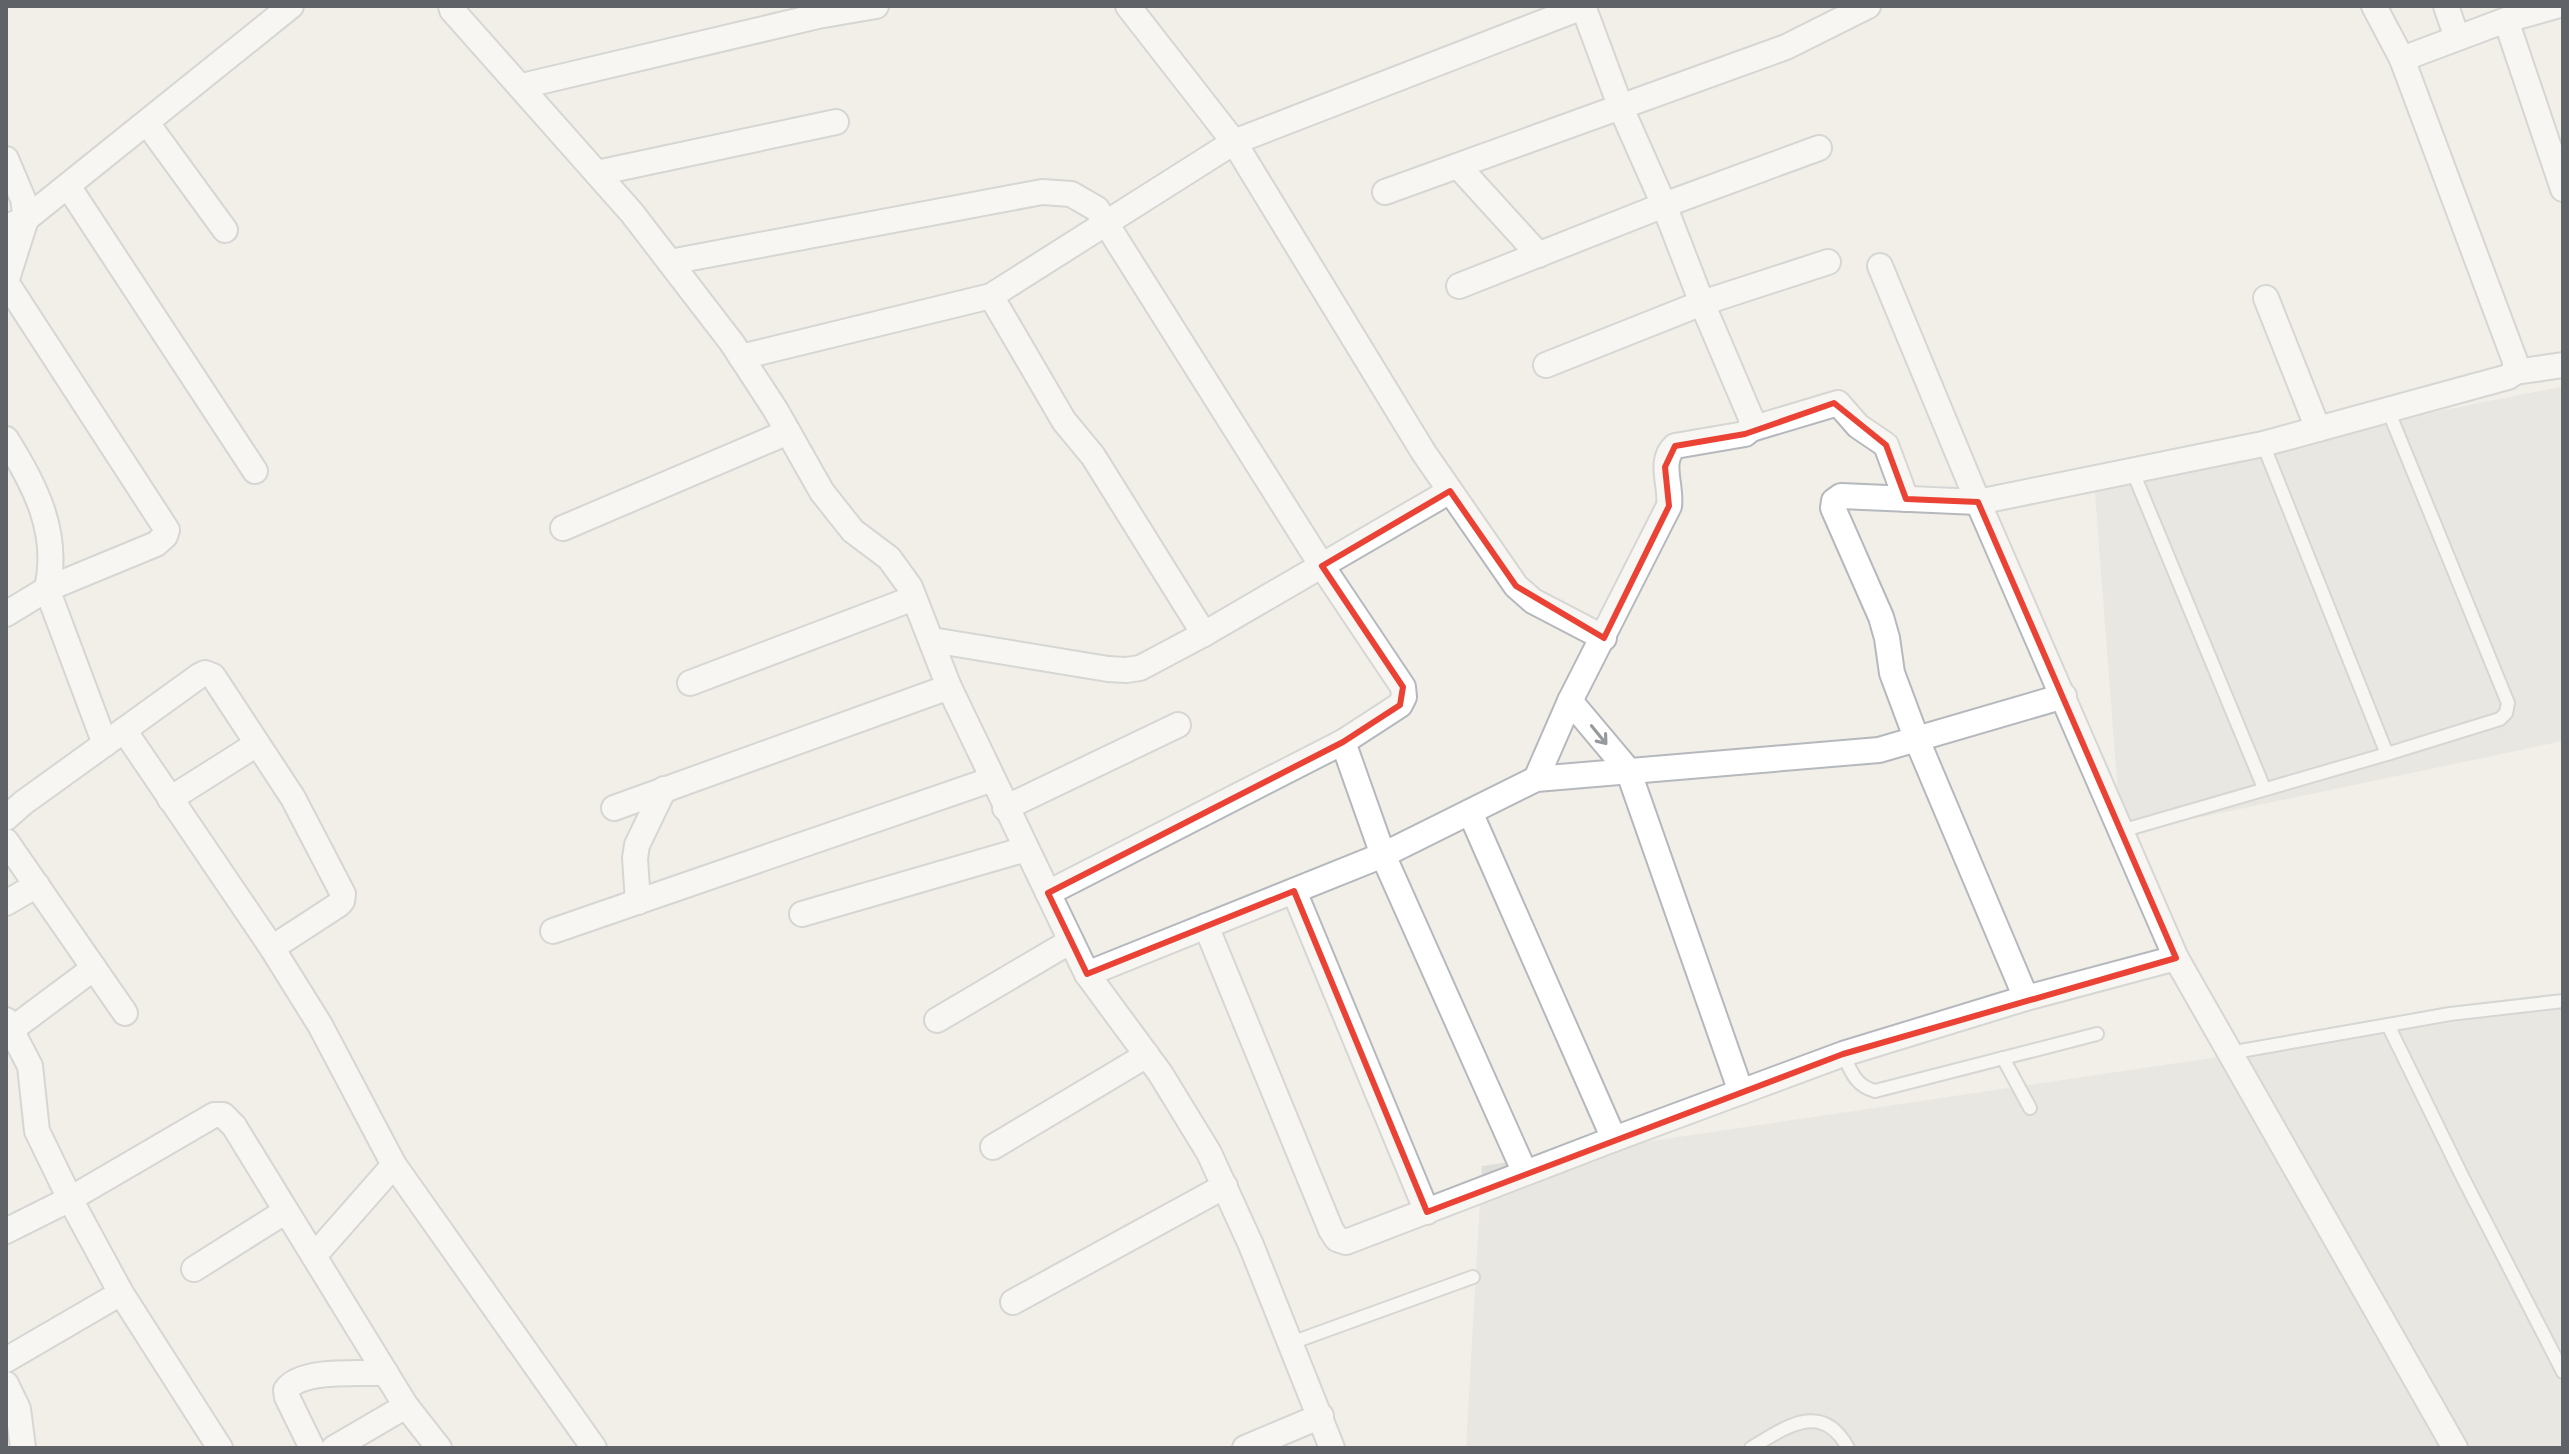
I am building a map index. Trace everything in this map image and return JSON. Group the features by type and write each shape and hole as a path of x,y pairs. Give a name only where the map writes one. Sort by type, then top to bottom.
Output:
{"street":[{"path":"16,223 68,186 291,6"},
{"path":"522,86 818,16 876,6"},
{"path":"1128,6 1234,142 1450,491 1516,586 1533,601 1604,638"},
{"path":"741,357 991,296 1234,142 1584,6 1621,108 1751,418 1751,429"},
{"path":"1385,192 1786,47 1868,6"},
{"path":"2374,6 2402,59 2515,361 2515,372"},
{"path":"2446,6 2457,38"},
{"path":"453,7 670,262 741,357 822,492 853,531 889,558 910,587 949,687 1087,974 1147,1055 1209,1153 1291,1343 1332,1448"},
{"path":"2402,59 2542,8"},
{"path":"2506,20 2563,189"},
{"path":"597,173 836,122"},
{"path":"147,123 225,230"},
{"path":"1459,286 1819,148"},
{"path":"6,159 23,199 6,282 167,530 156,544 47,589 6,614"},
{"path":"1458,166 1539,255"},
{"path":"68,186 255,471"},
{"path":"670,262 1042,192 1071,194 1097,209 1322,566 1403,687 1404,697 1400,705 1343,742 1048,893"},
{"path":"1546,365 1702,303 1828,262"},
{"path":"1880,266 1978,502 2176,958 2455,1448"},
{"path":"991,296 1064,421 1093,456 1204,634"},
{"path":"2266,298 2318,429"},
{"path":"2026,998 1917,740 1892,673 1881,617 1833,508 1834,501 1841,496 1978,502 2263,444 2508,377 2515,372 2563,365"},
{"path":"1536,779 1570,701 1669,506 1671,494 1665,467 1668,452 1675,446 1745,434 1751,429 1838,403 1858,426 1886,445 1906,499"},
{"path":"563,528 788,432"},
{"path":"6,439 43,509 51,541 52,568 47,589 115,737 170,799 272,948 320,1025 394,1165 594,1448"},
{"path":"932,640 1126,670 1140,668 1450,491"},
{"path":"690,683 914,598"},
{"path":"6,818 205,673 213,676 293,798 343,894 338,905 272,948"},
{"path":"614,808 949,687"},
{"path":"1087,974 1383,855 1536,779 1879,750 2064,696"},
{"path":"1570,701 1628,770 1741,1092"},
{"path":"1005,808 1178,725"},
{"path":"1343,742 1383,855 1525,1173"},
{"path":"170,799 257,744"},
{"path":"553,931 993,779"},
{"path":"638,902 637,845 664,789"},
{"path":"1470,812 1614,1139"},
{"path":"6,841 125,1013"},
{"path":"802,914 1026,849"},
{"path":"6,903 37,885"},
{"path":"1294,891 1427,1212"},
{"path":"1206,926 1331,1230 1337,1239 1346,1242 1843,1054 2026,998 2176,958"},
{"path":"937,1020 1071,941"},
{"path":"94,968 8,1025 30,1066 37,1131 70,1199 121,1293 220,1448"},
{"path":"993,1147 1147,1055"},
{"path":"10,1223 70,1199 214,1115 223,1115 234,1126 406,1406 439,1448"},
{"path":"314,1256 394,1165"},
{"path":"1013,1302 1225,1186"},
{"path":"194,1269 286,1211"},
{"path":"6,1360 121,1293"},
{"path":"312,1448 287,1397 286,1390 291,1383 311,1376 386,1373"},
{"path":"6,1384 18,1409 23,1448"},
{"path":"334,1448 406,1406"},
{"path":"1245,1448 1321,1416"}],"lane":[{"path":"2121,831 2387,754 2500,719 2506,713 2508,703 2388,410"},
{"path":"2263,444 2387,754"},
{"path":"2133,472 2264,788"},
{"path":"2229,1053 2450,1014 2563,1001"},
{"path":"2388,1025 2563,1372"},
{"path":"1843,1054 1853,1077 1863,1088 1875,1091 2097,1034"},
{"path":"2003,1058 2030,1108"},
{"path":"1291,1343 1473,1277"},
{"path":"1751,1448 1786,1428 1812,1419 1828,1424 1840,1434 1848,1448"}],"highlighted area":[{"path":"1834,403 1886,445 1906,499 1978,502 2176,958 1843,1054 1427,1212 1294,891 1087,974 1048,893 1343,742 1400,705 1403,687 1322,566 1450,491 1516,586 1604,638 1669,506 1665,467 1675,446 1745,434"}],"shaded area":[{"path":"2560,387 2563,402 2563,741 2121,834 2094,480"},
{"path":"2563,1006 2563,1448 1466,1448 1482,1166"}]}
